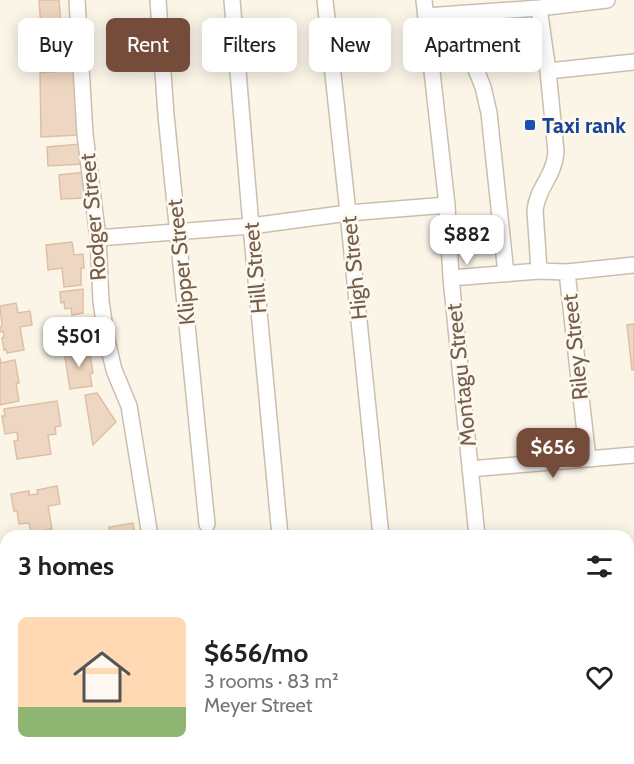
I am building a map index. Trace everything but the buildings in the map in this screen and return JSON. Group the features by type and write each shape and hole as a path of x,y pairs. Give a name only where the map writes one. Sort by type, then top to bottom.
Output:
{"street":[{"name":"Rodger Street","path":"77,0 86,134 98,238 101,301 114,370 129,406 149,530"},
{"name":"Klipper Street","path":"158,0 166,115 207,524"},
{"name":"Hill Street","path":"232,0 279,530"},
{"name":"High Street","path":"325,0 380,530"},
{"path":"425,8 463,13 539,8 607,0"},
{"name":"Montagu Street","path":"425,8 447,205 451,278 476,530"},
{"path":"539,8 556,152 551,174 536,201 539,271"},
{"path":"463,13 473,62 483,87 489,113 506,274"},
{"path":"548,71 634,62"},
{"path":"98,238 251,226 348,213 447,205"},
{"path":"451,278 539,271 567,272 634,265"},
{"name":"Riley Street","path":"567,272 588,459"},
{"path":"470,469 634,455"}],"place":[{"name":"Taxi rank","path":"530,125"}]}
